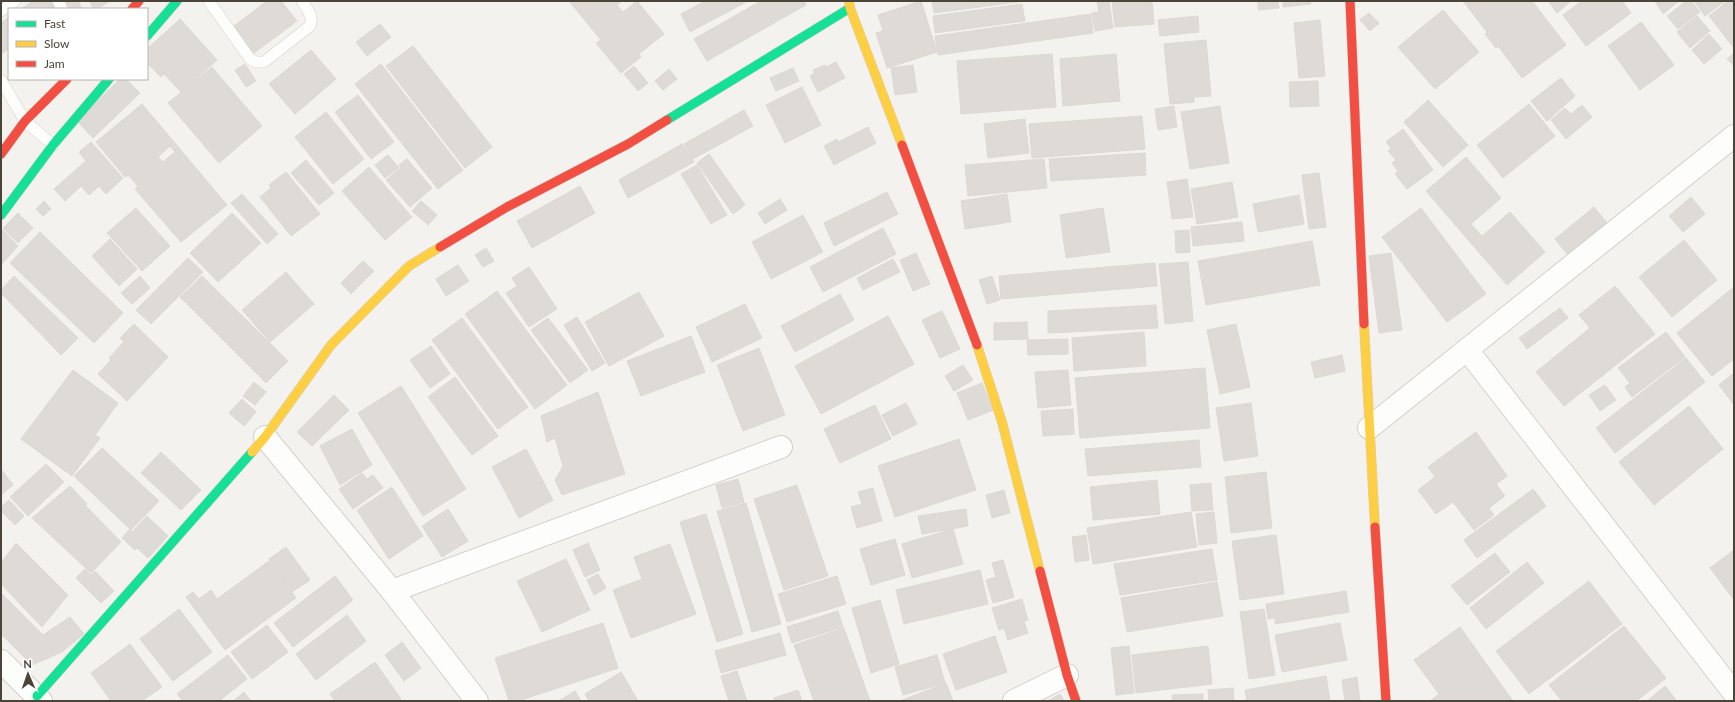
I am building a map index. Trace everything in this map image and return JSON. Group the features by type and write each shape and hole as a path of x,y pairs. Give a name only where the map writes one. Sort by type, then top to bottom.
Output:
{"street":[{"path":"148,35 177,1"},
{"path":"1350,1 1369,428 1386,701"},
{"path":"1,661 39,699 265,438 330,345 409,266 507,207 628,144 850,4 974,335 1002,422 1067,675 1076,701"},
{"path":"1,154 25,121 66,80"},
{"path":"1,215 53,145 108,80"},
{"path":"1369,428 1468,351 1732,140"},
{"path":"1468,351 1734,694"},
{"path":"265,438 392,592 477,701"},
{"path":"392,592 781,447"},
{"path":"1014,701 1067,675"}],"lane":[{"path":"1,11 15,1"},
{"path":"209,1 250,59 256,62 264,62 310,26 312,21 311,16 302,1"},
{"path":"1,80 25,121 53,145"}],"building":[{"path":"33,1 51,1 56,8 22,8"},
{"path":"78,1 82,8 69,8 66,2"},
{"path":"89,1 110,1 99,8 93,8"},
{"path":"267,1 281,1 297,21 250,56 230,29"},
{"path":"569,1 622,1 617,5 623,12 637,1 664,34 639,54 641,57 621,73 596,43 601,40"},
{"path":"705,1 748,1 690,32 681,14"},
{"path":"761,1 804,1 806,5 707,61 694,39"},
{"path":"921,1 937,52 887,68 876,33 883,31 878,15"},
{"path":"932,1 1025,1 934,13"},
{"path":"1097,1 1109,1 1113,28 1095,31 1092,13 1099,12"},
{"path":"1112,1 1152,1 1154,24 1115,27"},
{"path":"1258,1 1278,1 1279,8 1258,10"},
{"path":"1283,1 1310,1 1311,4 1283,7"},
{"path":"1463,1 1532,1 1566,45 1522,78 1498,46 1496,48 1485,34 1487,32"},
{"path":"1548,1 1571,1 1557,13"},
{"path":"1582,1 1622,1 1631,13 1586,46 1563,15"},
{"path":"1655,1 1679,1 1663,14"},
{"path":"1686,1 1691,1 1700,12 1678,29 1667,16"},
{"path":"1694,1 1725,1 1705,16"},
{"path":"1728,1 1731,1 1734,5 1734,48 1709,16"},
{"path":"1022,4 1025,21 935,33 933,16"},
{"path":"1443,10 1479,52 1435,89 1398,47"},
{"path":"1369,13 1379,23 1370,31 1360,20"},
{"path":"1091,14 1093,33 938,55 935,36"},
{"path":"1198,16 1199,32 1160,36 1158,20"},
{"path":"1697,16 1710,31 1690,48 1677,32"},
{"path":"8,18 8,50 1,54 1,23"},
{"path":"180,19 217,60 181,92 164,74 161,77 148,64 148,48"},
{"path":"1320,20 1325,76 1299,78 1294,23"},
{"path":"1641,22 1674,65 1640,90 1608,46"},
{"path":"380,24 391,37 367,56 356,42"},
{"path":"1709,34 1722,49 1704,64 1692,50"},
{"path":"1206,40 1211,96 1194,97 1194,102 1170,104 1164,44"},
{"path":"413,46 492,147 465,168 386,66"},
{"path":"311,50 336,79 295,114 269,84"},
{"path":"1734,53 1734,66 1727,59"},
{"path":"1052,54 1056,107 961,114 957,61"},
{"path":"1116,54 1120,101 1063,106 1060,59"},
{"path":"836,62 845,78 818,92 810,76 815,73 813,70 825,65 826,67"},
{"path":"245,64 256,81 246,87 235,70"},
{"path":"381,64 463,170 438,189 355,84"},
{"path":"913,65 917,92 895,95 891,68"},
{"path":"634,66 648,83 638,91 624,74"},
{"path":"212,67 262,126 219,163 168,103"},
{"path":"793,68 799,81 776,91 770,78"},
{"path":"669,69 677,79 663,90 655,81"},
{"path":"1561,78 1575,96 1547,121 1531,101"},
{"path":"119,80 127,80 140,93 93,138 77,121"},
{"path":"1318,81 1319,106 1290,107 1289,82"},
{"path":"802,87 821,125 785,143 766,105"},
{"path":"358,95 394,142 371,159 335,112"},
{"path":"1428,100 1468,145 1443,167 1404,122"},
{"path":"142,104 227,205 181,242 135,189 138,186 128,175 125,177 96,142","holes":["170,146 175,152 163,162 158,157"]},
{"path":"1529,104 1555,136 1503,178 1477,145"},
{"path":"1582,105 1592,117 1566,139 1551,120 1565,108 1571,114"},
{"path":"1174,106 1177,127 1158,130 1155,109"},
{"path":"1220,106 1229,163 1190,169 1181,112"},
{"path":"744,110 753,126 693,159 684,144"},
{"path":"326,112 364,159 333,184 295,137"},
{"path":"1142,116 1145,149 1032,158 1029,124"},
{"path":"1025,119 1029,153 988,158 984,124"},
{"path":"868,127 876,143 834,165 824,146 837,139 838,142"},
{"path":"1403,129 1433,170 1407,189 1395,174 1398,171 1392,163 1396,160 1388,151 1391,148 1386,142"},
{"path":"91,142 123,178 106,194 99,186 89,195 81,186 65,201 54,189 86,161 79,152"},
{"path":"682,144 694,162 628,198 619,180"},
{"path":"1145,153 1146,175 1051,181 1049,159"},
{"path":"709,154 745,205 733,214 697,163"},
{"path":"388,155 399,168 385,178 375,165"},
{"path":"1466,157 1501,198 1471,224 1482,236 1510,212 1545,252 1507,285 1426,191"},
{"path":"407,159 432,188 410,207 386,180 401,168 399,165"},
{"path":"1044,159 1047,188 968,196 965,165"},
{"path":"306,160 334,193 319,205 291,173"},
{"path":"697,165 727,215 711,224 681,174"},
{"path":"369,167 412,217 385,240 342,191"},
{"path":"286,172 320,214 291,236 260,197 271,188 269,185"},
{"path":"1319,173 1326,227 1309,229 1302,175"},
{"path":"1187,179 1193,217 1172,219 1167,182"},
{"path":"1232,182 1238,217 1197,224 1191,189"},
{"path":"580,186 595,213 532,248 517,221"},
{"path":"887,192 898,214 834,246 824,223"},
{"path":"242,194 278,234 267,244 231,203"},
{"path":"1007,194 1011,222 965,229 961,201"},
{"path":"1299,195 1304,224 1258,232 1253,204"},
{"path":"1691,197 1705,214 1683,232 1669,216"},
{"path":"780,199 787,210 765,224 758,213"},
{"path":"44,201 51,209 43,216 36,209"},
{"path":"421,201 437,215 428,225 412,211"},
{"path":"1594,207 1607,223 1568,255 1555,239"},
{"path":"136,208 170,246 142,271 107,233"},
{"path":"1103,208 1110,252 1066,258 1060,215"},
{"path":"1421,208 1486,294 1447,322 1382,237"},
{"path":"18,213 33,228 18,243 3,228"},
{"path":"232,213 261,243 218,282 190,253"},
{"path":"803,215 823,252 771,279 752,242"},
{"path":"1242,222 1244,241 1193,246 1191,227"},
{"path":"883,228 896,254 823,292 810,267"},
{"path":"3,230 18,246 1,265 1,232"},
{"path":"1189,230 1190,252 1176,253 1175,231"},
{"path":"40,232 123,313 94,343 10,263"},
{"path":"110,239 137,269 119,286 92,256"},
{"path":"1684,240 1717,280 1672,317 1639,277"},
{"path":"1312,241 1320,285 1206,305 1198,261"},
{"path":"486,248 494,261 483,267 475,255"},
{"path":"916,253 930,284 913,291 900,260"},
{"path":"1391,253 1402,330 1379,333 1369,256"},
{"path":"188,258 203,272 151,324 136,310"},
{"path":"893,259 900,272 863,290 857,278"},
{"path":"363,261 374,271 351,294 341,283"},
{"path":"1188,262 1193,321 1165,324 1159,264"},
{"path":"1155,263 1157,286 1001,299 999,276"},
{"path":"458,265 469,281 446,296 436,279"},
{"path":"529,267 557,309 529,327 506,293 517,286 512,278"},
{"path":"286,272 314,304 270,342 242,310"},
{"path":"14,276 78,338 61,355 1,293 1,290"},
{"path":"140,276 150,288 132,304 121,293"},
{"path":"202,276 288,361 266,383 180,297"},
{"path":"992,276 1000,300 987,304 979,280"},
{"path":"1615,286 1655,334 1564,406 1536,372 1590,328 1579,315"},
{"path":"1734,287 1734,359 1712,376 1677,333"},
{"path":"497,291 567,385 535,409 465,314"},
{"path":"639,292 664,336 609,366 585,322"},
{"path":"840,294 854,320 795,352 781,326"},
{"path":"745,304 762,338 712,362 696,327"},
{"path":"1156,305 1158,328 1048,333 1048,311"},
{"path":"1560,308 1568,318 1527,349 1519,338"},
{"path":"942,311 960,349 940,358 922,320"},
{"path":"888,316 914,364 821,414 795,366"},
{"path":"577,317 605,363 592,371 564,325"},
{"path":"462,318 528,407 498,429 432,340"},
{"path":"548,318 588,370 570,383 531,330"},
{"path":"1027,322 1028,339 994,340 994,323"},
{"path":"134,324 168,357 127,401 98,374 111,360 109,358 124,342 120,338"},
{"path":"1236,324 1250,387 1220,394 1207,330"},
{"path":"1144,332 1146,366 1074,371 1072,338"},
{"path":"1666,332 1685,357 1632,397 1625,387 1630,383 1618,368"},
{"path":"691,336 705,372 641,396 627,361"},
{"path":"1068,339 1068,354 1028,355 1027,340"},
{"path":"431,346 450,374 430,388 410,360"},
{"path":"759,348 785,415 743,431 717,365"},
{"path":"1342,355 1345,371 1315,378 1311,362"},
{"path":"1686,358 1705,382 1615,453 1596,428"},
{"path":"963,365 973,380 954,391 945,376"},
{"path":"1205,368 1210,428 1080,438 1075,378"},
{"path":"73,370 118,403 95,435 100,438 72,476 21,439"},
{"path":"1068,370 1071,405 1038,408 1035,372"},
{"path":"1734,373 1734,405 1719,385"},
{"path":"455,377 498,436 472,455 428,397"},
{"path":"254,382 266,392 255,405 243,396"},
{"path":"982,383 993,410 968,420 957,393"},
{"path":"1605,385 1616,400 1600,411 1589,395"},
{"path":"401,386 466,489 423,516 358,413"},
{"path":"598,392 625,474 562,495 555,480 563,466 555,438 547,442 541,416"},
{"path":"334,395 349,410 312,446 297,432"},
{"path":"242,399 256,412 244,426 229,413"},
{"path":"906,403 917,424 893,436 882,415"},
{"path":"1251,403 1258,456 1224,461 1216,408"},
{"path":"875,405 891,439 840,463 824,429"},
{"path":"1689,406 1723,449 1654,505 1619,462"},
{"path":"1073,409 1074,434 1043,436 1041,411"},
{"path":"352,429 372,465 340,485 320,446"},
{"path":"1476,432 1507,476 1496,484 1505,496 1489,508 1494,515 1474,530 1453,502 1436,514 1418,490 1435,477 1428,467"},
{"path":"959,439 976,490 895,517 878,466"},
{"path":"1199,440 1201,467 1088,476 1085,449"},
{"path":"102,448 159,501 131,530 74,476"},
{"path":"526,449 553,500 519,518 492,467"},
{"path":"161,452 201,490 181,510 141,473"},
{"path":"46,464 64,482 28,516 10,497"},
{"path":"1,469 13,485 1,495"},
{"path":"1266,472 1272,528 1231,533 1225,477"},
{"path":"362,473 367,479 373,475 383,488 353,509 339,489"},
{"path":"738,479 744,502 722,508 716,485"},
{"path":"1157,480 1160,514 1093,520 1090,487"},
{"path":"1211,483 1213,510 1192,511 1190,485"},
{"path":"797,485 828,576 784,590 754,499"},
{"path":"70,486 87,504 85,505 121,542 91,573 32,518"},
{"path":"392,487 423,536 389,559 357,510"},
{"path":"873,488 882,521 857,528 851,507 862,504 858,492"},
{"path":"1533,489 1546,506 1477,558 1464,540"},
{"path":"1004,490 1010,513 992,518 986,495"},
{"path":"9,500 24,516 15,525 1,511 1,507"},
{"path":"746,503 781,624 752,632 717,511"},
{"path":"448,509 468,541 442,557 422,526"},
{"path":"966,509 968,526 922,534 918,516"},
{"path":"1191,512 1197,547 1093,564 1087,528"},
{"path":"1214,512 1217,543 1199,545 1196,514"},
{"path":"706,514 743,634 717,642 680,522"},
{"path":"147,516 168,536 148,558 137,548 135,550 122,538 129,530 132,532"},
{"path":"953,529 963,564 912,578 902,544"},
{"path":"1086,535 1089,560 1075,562 1072,537"},
{"path":"1276,535 1284,594 1240,600 1232,541"},
{"path":"895,539 905,575 871,585 860,549"},
{"path":"16,543 68,595 42,627 1,584 1,563"},
{"path":"588,543 600,570 585,577 573,550"},
{"path":"670,544 696,614 631,638 613,590 642,579 634,557"},
{"path":"286,547 310,580 292,592 269,559"},
{"path":"1212,549 1217,580 1120,595 1114,564"},
{"path":"1734,550 1734,600 1710,568"},
{"path":"1495,553 1510,572 1467,605 1451,586"},
{"path":"566,559 590,610 542,632 517,581"},
{"path":"1003,560 1014,597 993,603 986,580 996,577 992,563"},
{"path":"269,561 296,598 225,650 186,597 193,592 199,599 211,590 217,599"},
{"path":"1527,562 1544,583 1486,629 1470,608"},
{"path":"85,569 91,575 95,571 114,591 101,603 76,578"},
{"path":"980,570 988,604 904,624 896,590"},
{"path":"598,574 606,588 594,595 587,580"},
{"path":"335,576 353,600 293,647 274,623"},
{"path":"837,576 846,604 787,622 778,594"},
{"path":"1589,581 1622,624 1529,694 1496,651"},
{"path":"1217,582 1223,616 1127,632 1121,598"},
{"path":"1346,591 1349,612 1275,624 1275,618 1268,619 1266,604"},
{"path":"1,593 43,635 70,617 84,634 62,652 32,665 1,634"},
{"path":"1022,599 1028,620 1024,621 1028,633 1008,640 1004,628 999,630 992,608"},
{"path":"880,600 899,664 871,673 852,608"},
{"path":"179,609 212,652 173,681 140,639"},
{"path":"1264,609 1275,675 1249,679 1240,612"},
{"path":"838,611 843,627 792,643 787,627"},
{"path":"347,615 366,641 316,680 296,654"},
{"path":"603,623 618,668 518,701 509,701 495,658"},
{"path":"1340,623 1347,660 1282,672 1275,635"},
{"path":"267,625 288,652 252,679 231,652"},
{"path":"1624,626 1666,678 1636,701 1562,701 1549,685"},
{"path":"1460,627 1513,701 1430,701 1439,694 1414,660"},
{"path":"844,628 870,701 814,701 794,645"},
{"path":"780,633 786,655 721,673 715,651"},
{"path":"995,636 1007,672 956,690 943,654"},
{"path":"402,642 421,668 404,681 385,655"},
{"path":"130,644 162,687 142,701 111,701 91,673"},
{"path":"1129,646 1134,693 1116,695 1111,648"},
{"path":"1208,646 1212,684 1136,693 1132,655"},
{"path":"228,655 247,679 219,701 183,701 177,694"},
{"path":"937,655 945,683 903,695 895,667"},
{"path":"375,662 401,699 397,701 335,701 330,694"},
{"path":"737,671 747,701 729,701 721,676"},
{"path":"621,672 638,701 589,701 585,694"},
{"path":"1326,676 1330,701 1247,701 1245,690"},
{"path":"1357,677 1360,701 1345,701 1342,680"},
{"path":"946,683 953,701 900,701"},
{"path":"1665,686 1677,701 1647,701"},
{"path":"1233,688 1234,701 1209,701 1208,690"},
{"path":"798,690 802,701 775,701 774,698"},
{"path":"575,691 581,701 559,701"},
{"path":"244,692 251,701 233,701"},
{"path":"1060,694 1064,701 1048,701"},
{"path":"1203,694 1203,701 1173,701 1172,695"}],"traffic: fast":[{"path":"148,35 177,1"},
{"path":"667,120 850,8"},
{"path":"1,215 53,145 108,80"},
{"path":"37,696 252,452"}],"traffic: slow":[{"path":"849,1 850,8 902,145"},
{"path":"252,452 265,437 331,345 409,266 440,247"},
{"path":"1364,324 1375,527"},
{"path":"977,345 1002,422 1040,571"}],"traffic: jam":[{"path":"133,8 139,1"},
{"path":"1350,1 1364,324"},
{"path":"1,154 25,121 66,80"},
{"path":"440,247 507,207 628,144 667,120"},
{"path":"902,145 977,345"},
{"path":"1375,527 1386,701"},
{"path":"1040,571 1067,675 1076,701"}]}
